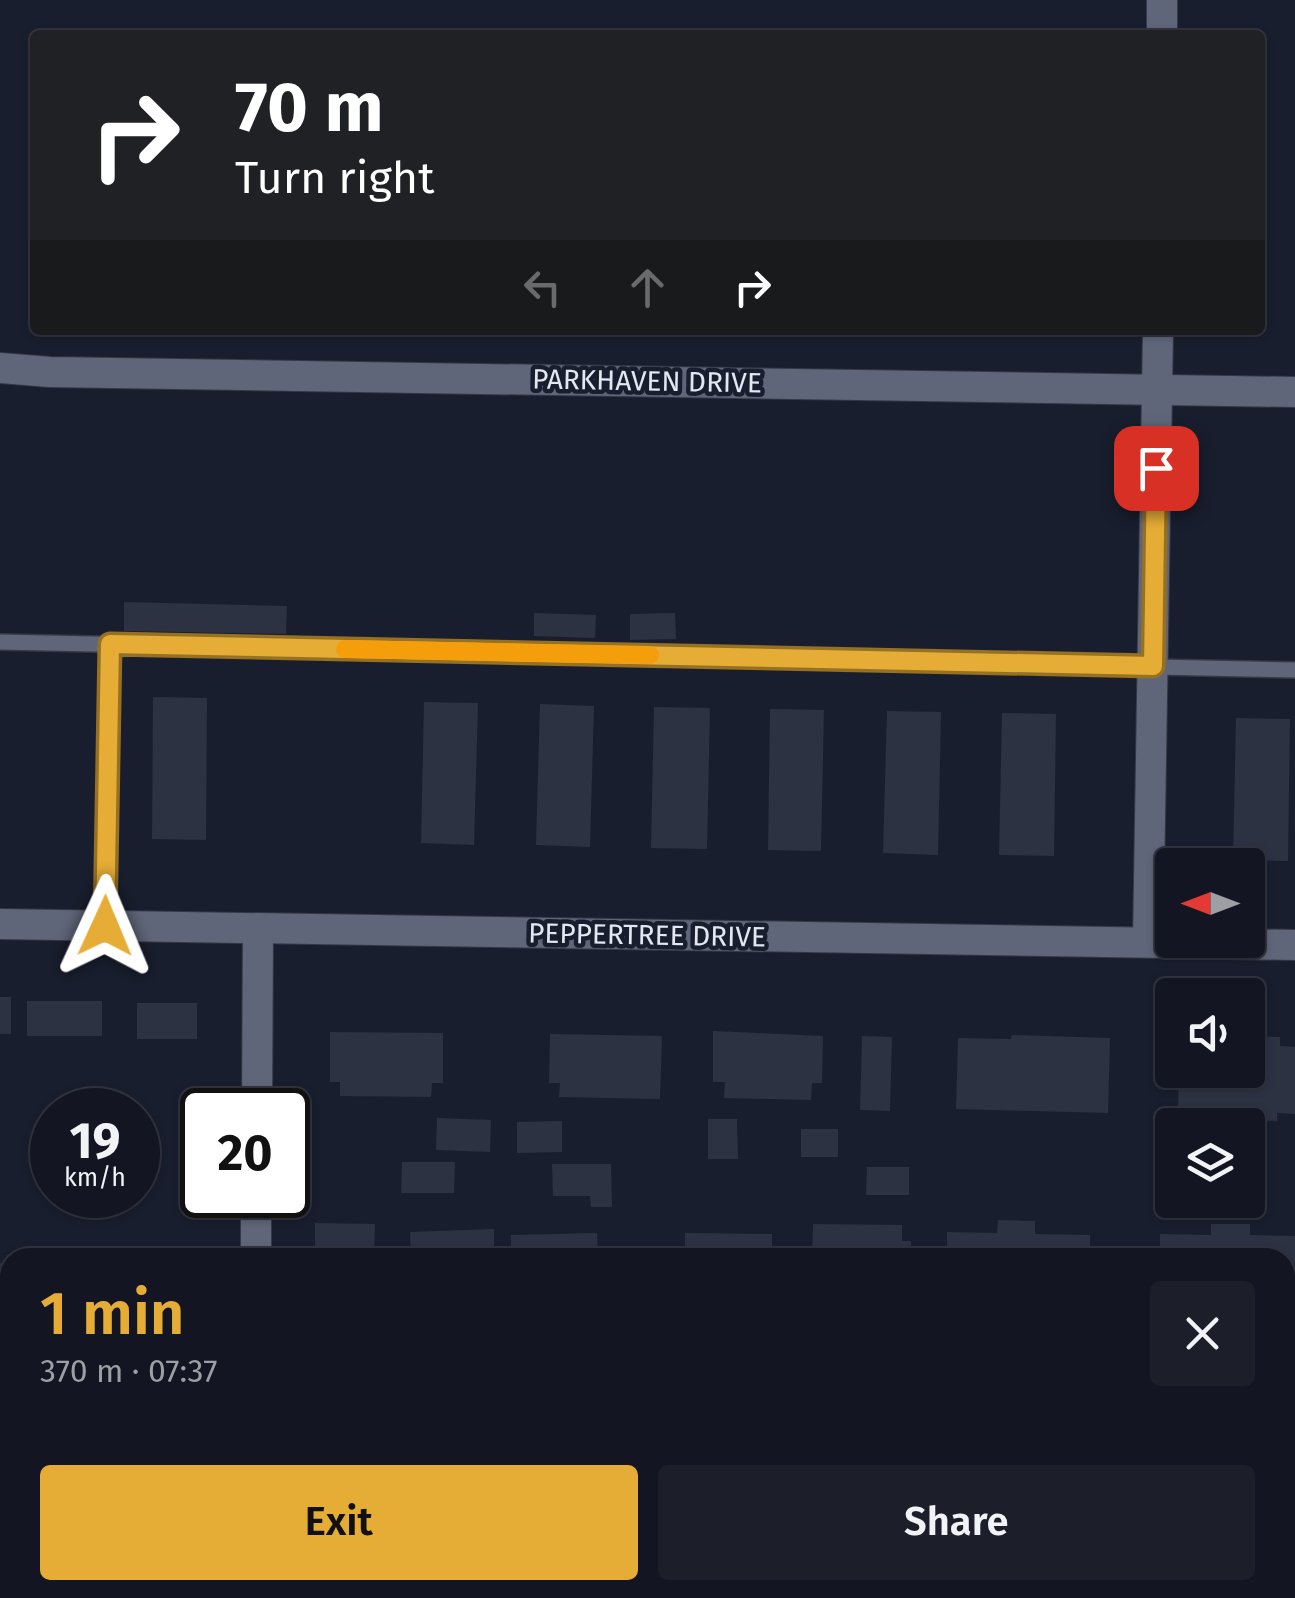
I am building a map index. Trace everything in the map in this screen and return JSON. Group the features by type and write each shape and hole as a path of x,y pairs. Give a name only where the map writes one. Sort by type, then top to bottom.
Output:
{"street":[{"path":"1162,0 1162,30"},
{"path":"1148,942 1158,335"},
{"name":"PARKHAVEN DRIVE","path":"0,368 50,372 1295,392"},
{"name":"PEPPERTREE DRIVE","path":"0,924 1295,945"},
{"path":"257,1088 258,929"},
{"path":"256,1218 256,1248"}],"lane":[{"path":"0,642 1295,670"},
{"path":"105,926 110,644"}],"building":[{"path":"124,602 287,606 286,634 124,631"},
{"path":"534,613 596,615 595,638 534,636"},
{"path":"675,613 676,639 630,640 630,614"},
{"path":"153,697 207,698 206,840 152,839"},
{"path":"424,702 478,703 474,845 421,843"},
{"path":"540,704 594,706 590,847 536,845"},
{"path":"654,707 710,708 707,849 651,848"},
{"path":"770,709 824,710 821,851 768,850"},
{"path":"887,711 941,712 938,855 883,853"},
{"path":"1002,713 1056,714 1054,856 999,855"},
{"path":"1236,718 1290,719 1288,861 1265,861 1265,848 1233,848"},
{"path":"0,997 11,997 11,1034 0,1034"},
{"path":"27,1001 102,1001 102,1036 27,1036"},
{"path":"137,1003 197,1003 197,1039 137,1039"},
{"path":"713,1031 823,1036 822,1083 812,1083 811,1100 724,1098 725,1082 713,1082"},
{"path":"330,1032 443,1033 443,1083 432,1083 431,1097 340,1096 340,1082 330,1082"},
{"path":"550,1034 662,1036 660,1099 559,1097 560,1083 549,1083"},
{"path":"1012,1035 1110,1038 1108,1113 956,1109 958,1038 1011,1039"},
{"path":"862,1036 892,1037 890,1111 860,1110"},
{"path":"1265,1037 1280,1037 1280,1046 1295,1047 1295,1114 1277,1113 1277,1121 1265,1121 1265,1108 1178,1108 1179,1088 1265,1088"},
{"path":"437,1118 491,1120 490,1152 436,1150"},
{"path":"708,1119 737,1119 738,1159 708,1159"},
{"path":"562,1121 562,1152 517,1153 517,1122"},
{"path":"801,1129 838,1129 838,1157 801,1157"},
{"path":"402,1162 455,1162 454,1193 401,1193"},
{"path":"552,1164 611,1164 612,1207 591,1207 590,1196 553,1196"},
{"path":"867,1167 909,1167 909,1195 866,1195"},
{"path":"998,1220 1035,1221 1035,1234 1090,1235 1090,1248 947,1248 947,1232 997,1233"},
{"path":"315,1223 375,1224 374,1248 315,1248"},
{"path":"813,1224 902,1225 902,1241 911,1241 911,1248 812,1248"},
{"path":"1211,1224 1250,1224 1250,1235 1295,1236 1295,1248 1160,1248 1160,1234 1211,1235"},
{"path":"494,1229 494,1248 411,1248 410,1232"},
{"path":"597,1233 598,1248 511,1248 511,1235"},
{"path":"685,1233 772,1234 772,1248 685,1248"}],"slow traffic":[{"path":"345,649 650,655"}],"route":[{"path":"105,926 110,644 1153,666 1156,468"}]}
